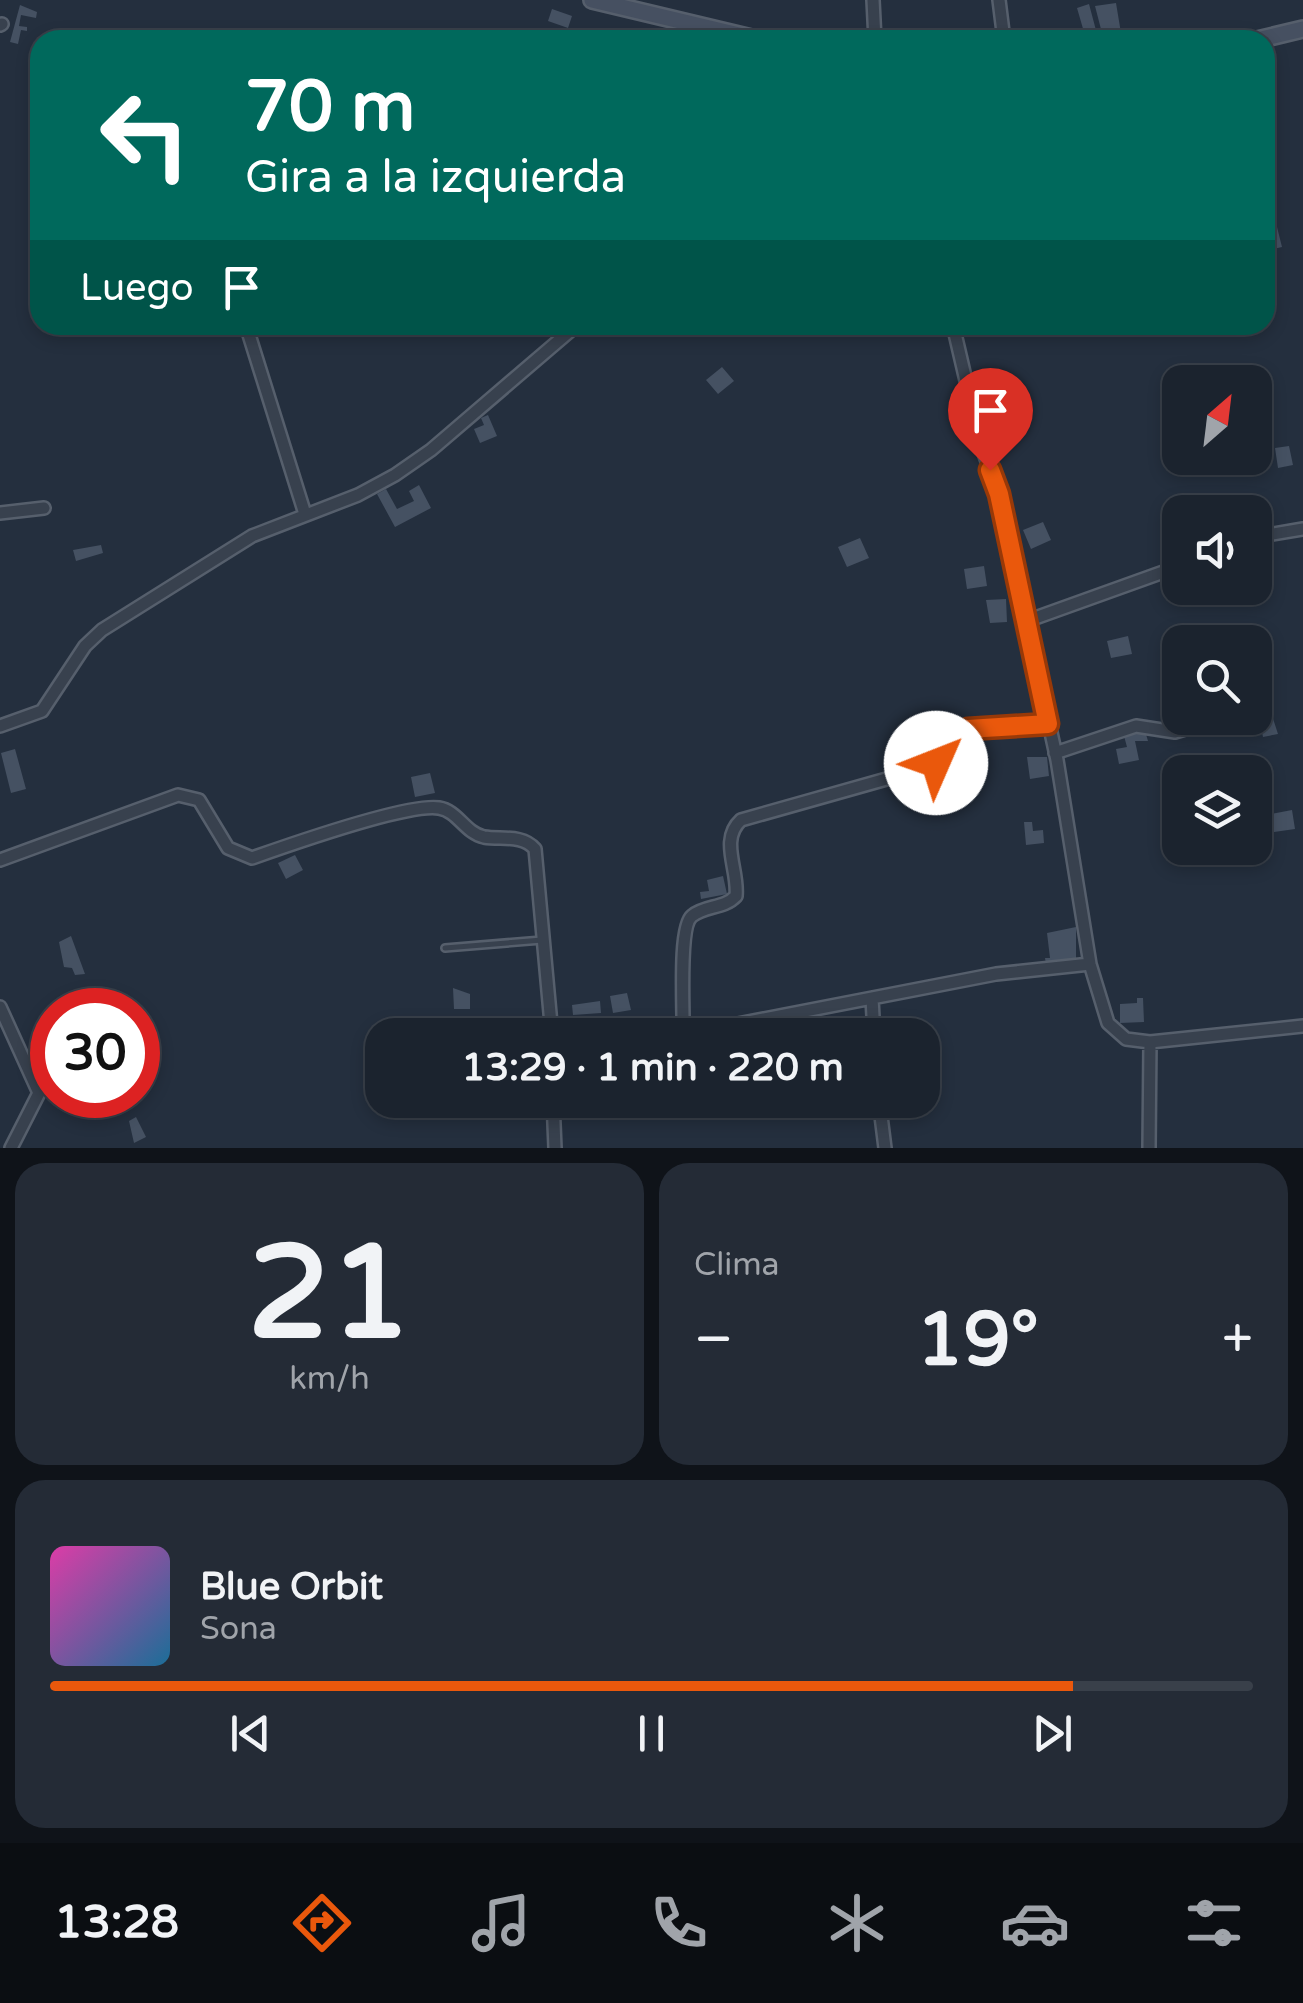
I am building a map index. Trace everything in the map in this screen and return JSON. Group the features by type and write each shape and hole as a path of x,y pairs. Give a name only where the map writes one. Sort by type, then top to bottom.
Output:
{"main road":[{"path":"592,0 718,30"},
{"path":"1275,36 1303,29"}],"street":[{"path":"873,0 874,30"},
{"path":"999,0 1003,30"},
{"path":"249,335 305,514"},
{"path":"0,726 42,711 85,646 102,630 252,536 358,495 431,450 565,335"},
{"path":"955,335 981,445 999,494 1055,753 1090,964 1108,1023 1126,1039 1150,1042 1303,1026"},
{"path":"0,513 44,508"},
{"path":"1272,534 1303,529"},
{"path":"1024,622 1162,572"},
{"path":"682,1018 685,928 697,913 730,902 736,896 730,840 731,829 740,820 930,767 968,729 1048,724"},
{"path":"1055,753 1136,726 1162,730"},
{"path":"0,860 178,795 199,800 228,848 252,858 314,835 438,808 476,834 522,840 535,849 550,1018"},
{"path":"769,1018 996,974 1090,964"},
{"path":"872,998 873,1018"},
{"path":"0,1007 39,1094 11,1148"},
{"path":"1149,1148 1150,1042"},
{"path":"554,1118 555,1148"},
{"path":"881,1118 885,1148"}],"lane":[{"path":"444,948 542,940"}],"building":[{"path":"1116,3 1120,30 1101,30 1095,6"},
{"path":"1089,4 1096,30 1083,30 1077,8"},
{"path":"20,5 37,12 36,18 21,15 19,26 27,27 27,31 21,30 18,44 10,42"},
{"path":"552,9 572,16 568,28 548,21"},
{"path":"1275,228 1282,247 1275,249"},
{"path":"722,367 734,381 718,394 706,380"},
{"path":"488,415 497,436 480,443 474,429 484,425 481,418"},
{"path":"1289,446 1293,465 1278,468 1275,448"},
{"path":"419,485 431,508 395,527 377,494 386,489 397,509 414,501 409,491"},
{"path":"1043,522 1051,540 1031,549 1023,530"},
{"path":"860,538 869,558 847,567 838,547"},
{"path":"101,545 103,553 76,561 73,550"},
{"path":"984,566 987,586 967,589 964,569"},
{"path":"1006,599 1007,622 990,623 986,600"},
{"path":"1128,636 1132,654 1111,658 1107,641"},
{"path":"1272,716 1278,734 1263,737 1272,735"},
{"path":"1145,731 1148,741 1135,741 1139,760 1119,764 1116,749 1127,747 1124,736"},
{"path":"15,749 26,789 11,793 1,753"},
{"path":"1027,757 1047,757 1049,776 1030,779"},
{"path":"430,773 435,793 415,797 411,777"},
{"path":"1292,810 1295,829 1274,832 1272,814"},
{"path":"1024,822 1032,822 1033,831 1043,830 1044,843 1026,845"},
{"path":"295,855 303,870 286,879 278,863"},
{"path":"723,876 727,894 701,899 700,892 709,891 707,880"},
{"path":"1076,927 1076,959 1046,964 1045,958 1050,958 1047,933"},
{"path":"71,936 85,974 75,975 72,968 64,967 59,942"},
{"path":"453,988 470,994 470,1009 454,1009"},
{"path":"627,993 631,1010 613,1013 610,996"},
{"path":"1137,998 1143,998 1144,1022 1120,1023 1120,1004 1137,1003"},
{"path":"600,1001 601,1013 573,1015 572,1005"},
{"path":"136,1118 146,1137 134,1143 129,1121"}],"route":[{"path":"936,763 968,729 1048,724 1019,600 1010,541 990,470"}]}
